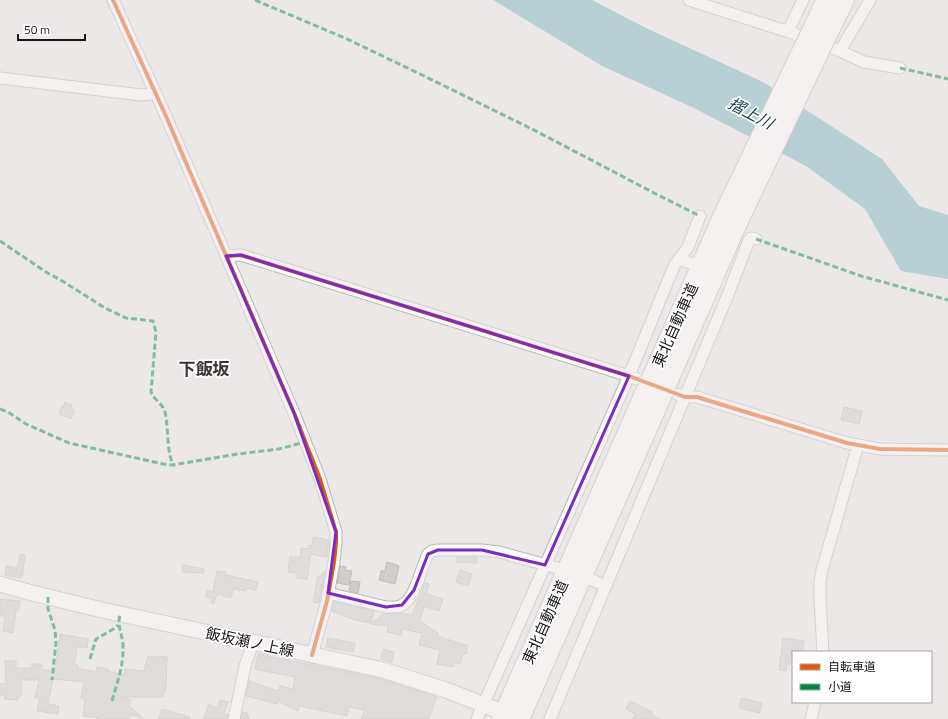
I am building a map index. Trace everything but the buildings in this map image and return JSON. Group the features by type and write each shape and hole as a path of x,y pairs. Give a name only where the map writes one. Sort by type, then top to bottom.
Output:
{"highway":[{"name":"東北自動車道","path":"822,27 827,0"},
{"name":"東北自動車道","path":"519,719 661,377 729,222 822,27 844,0"},
{"name":"東北自動車道","path":"494,711 652,399"}],"main road":[{"name":"飯坂瀬ノ上線","path":"0,584 102,610 383,670 406,676 446,690 494,711"}],"street":[{"path":"113,0 155,92 294,413 320,479 336,532 334,562 328,593 312,655"},
{"path":"689,0 788,31 864,62 900,68"},
{"path":"788,31 803,0"},
{"path":"840,51 870,0"},
{"path":"0,78 141,94 150,94 155,92"},
{"path":"477,719 494,711 545,565 629,376 674,266 688,247 700,216"},
{"path":"550,719 750,240 752,238 756,239"},
{"path":"226,256 241,255 629,376 685,397 697,397 847,443 880,449 948,450"},
{"path":"679,259 693,264"},
{"path":"723,276 734,281"},
{"path":"823,651 820,599 821,576 858,445"},
{"path":"328,593 386,607 402,605 408,600 414,590 428,554 432,551 438,550 482,550 499,552 561,569"},
{"path":"592,580 606,586"},
{"path":"234,719 245,666 253,643"},
{"path":"811,719 815,703"}],"highlighted area":[{"path":"241,255 629,376 545,565 482,550 438,550 428,554 414,590 402,605 386,607 328,593 336,532 294,413 226,256"}],"water":[{"name":"摺上川","path":"493,0 592,0 646,28 763,82 882,159 919,206 948,215 948,279 901,271 865,209 806,166 694,108 602,66"}],"marked path":[{"path":"255,0 347,39 420,74 532,129 700,216"},
{"path":"900,68 948,79"},
{"path":"756,239 861,276 948,300"},
{"path":"0,241 46,272 105,308 126,318 153,321 156,332 151,392 165,412 168,446 173,465"},
{"path":"0,409 8,412 26,424 69,443 163,464 173,465 279,449 305,442"},
{"path":"48,597 48,609 55,630 56,642 52,680"},
{"path":"112,701 120,674 123,652 119,627 120,614"},
{"path":"90,659 96,639 118,625"}],"cycle path":[{"path":"113,0 165,114 294,413 320,479 336,532 336,543 327,601 312,655"},
{"path":"226,256 241,255 629,376 685,397 697,397 847,443 880,449 948,450"}],"district":[{"name":"下飯坂","path":"204,369"}]}
